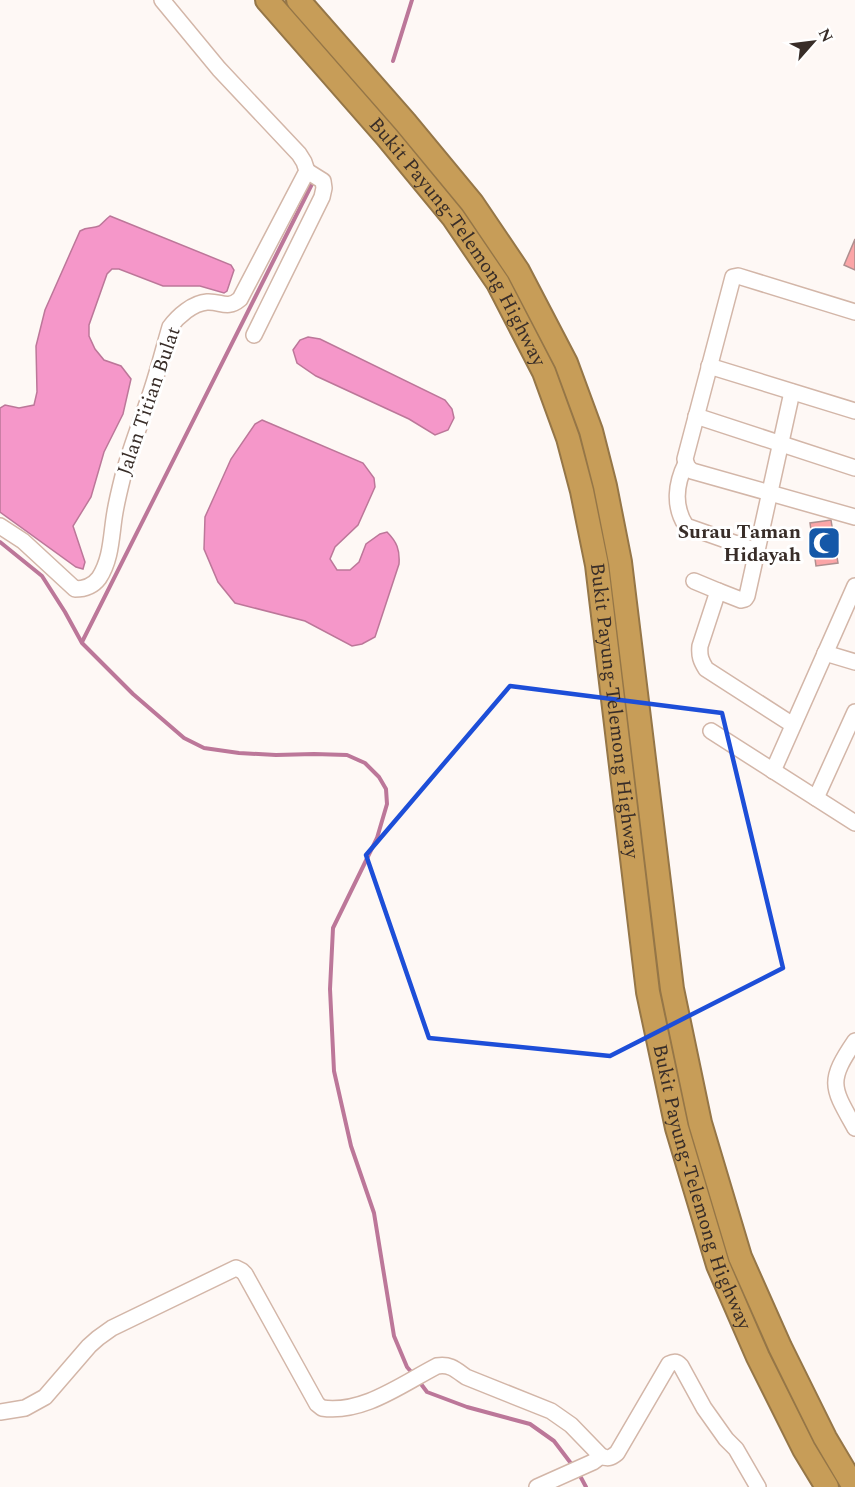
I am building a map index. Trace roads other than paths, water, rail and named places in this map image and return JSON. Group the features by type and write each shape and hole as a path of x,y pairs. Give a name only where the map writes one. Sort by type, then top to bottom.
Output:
{"highway":[{"name":"Bukit Payung-Telemong Highway","path":"267,0 387,137 453,217 498,283 544,372 568,438 582,491 597,565 648,992 677,1128 718,1265 758,1357 804,1449 827,1487"},
{"name":"Bukit Payung-Telemong Highway","path":"298,0 405,122 472,203 518,271 566,363 591,431 620,562 672,989 700,1123 740,1257 825,1438 854,1487"}],"street":[{"path":"162,0 219,69 299,154 307,171 322,181 324,188 322,197 254,335"},
{"name":"Jalan Titian Bulat","path":"0,526 22,541 75,589 91,586 94,583 109,553 115,510 124,473 154,385 170,327 183,314 201,304 209,302 227,305 234,304 240,299 307,171"},
{"path":"855,312 734,276 685,459 689,467 855,517"},
{"path":"709,366 855,411"},
{"path":"694,581 741,600 747,596 792,392"},
{"path":"696,416 855,468"},
{"path":"689,467 679,480 677,497 678,510 686,526 757,551"},
{"path":"773,771 825,653 850,610 855,586"},
{"path":"718,591 700,646 701,663 706,669 793,725"},
{"path":"825,653 855,662"},
{"path":"816,798 855,712"},
{"path":"711,732 855,823"},
{"path":"855,1041 839,1067 836,1083 836,1092 855,1128"},
{"path":"0,1412 25,1408 45,1397 89,1346 112,1328 237,1268 245,1274 317,1404 322,1408 352,1406 376,1398 436,1366 446,1365 466,1377 551,1411 571,1425 597,1459"},
{"path":"537,1487 565,1479 597,1459 612,1458 669,1364 677,1362 704,1408 736,1449 758,1487"}],"waterway":[{"path":"393,61 412,0"},
{"path":"82,642 314,180"},
{"path":"0,542 42,576 82,643 133,694 184,738 204,748 239,753 347,755 365,763 379,777 386,789 387,804 377,838 333,928 330,989 334,1071 351,1146 374,1213 394,1336 407,1367 413,1374"},
{"path":"418,1380 427,1392 467,1407 530,1424 554,1441 573,1466"},
{"path":"578,1472 586,1487"}],"place":[{"name":"Surau Taman Hidayah","path":"824,543"}]}
